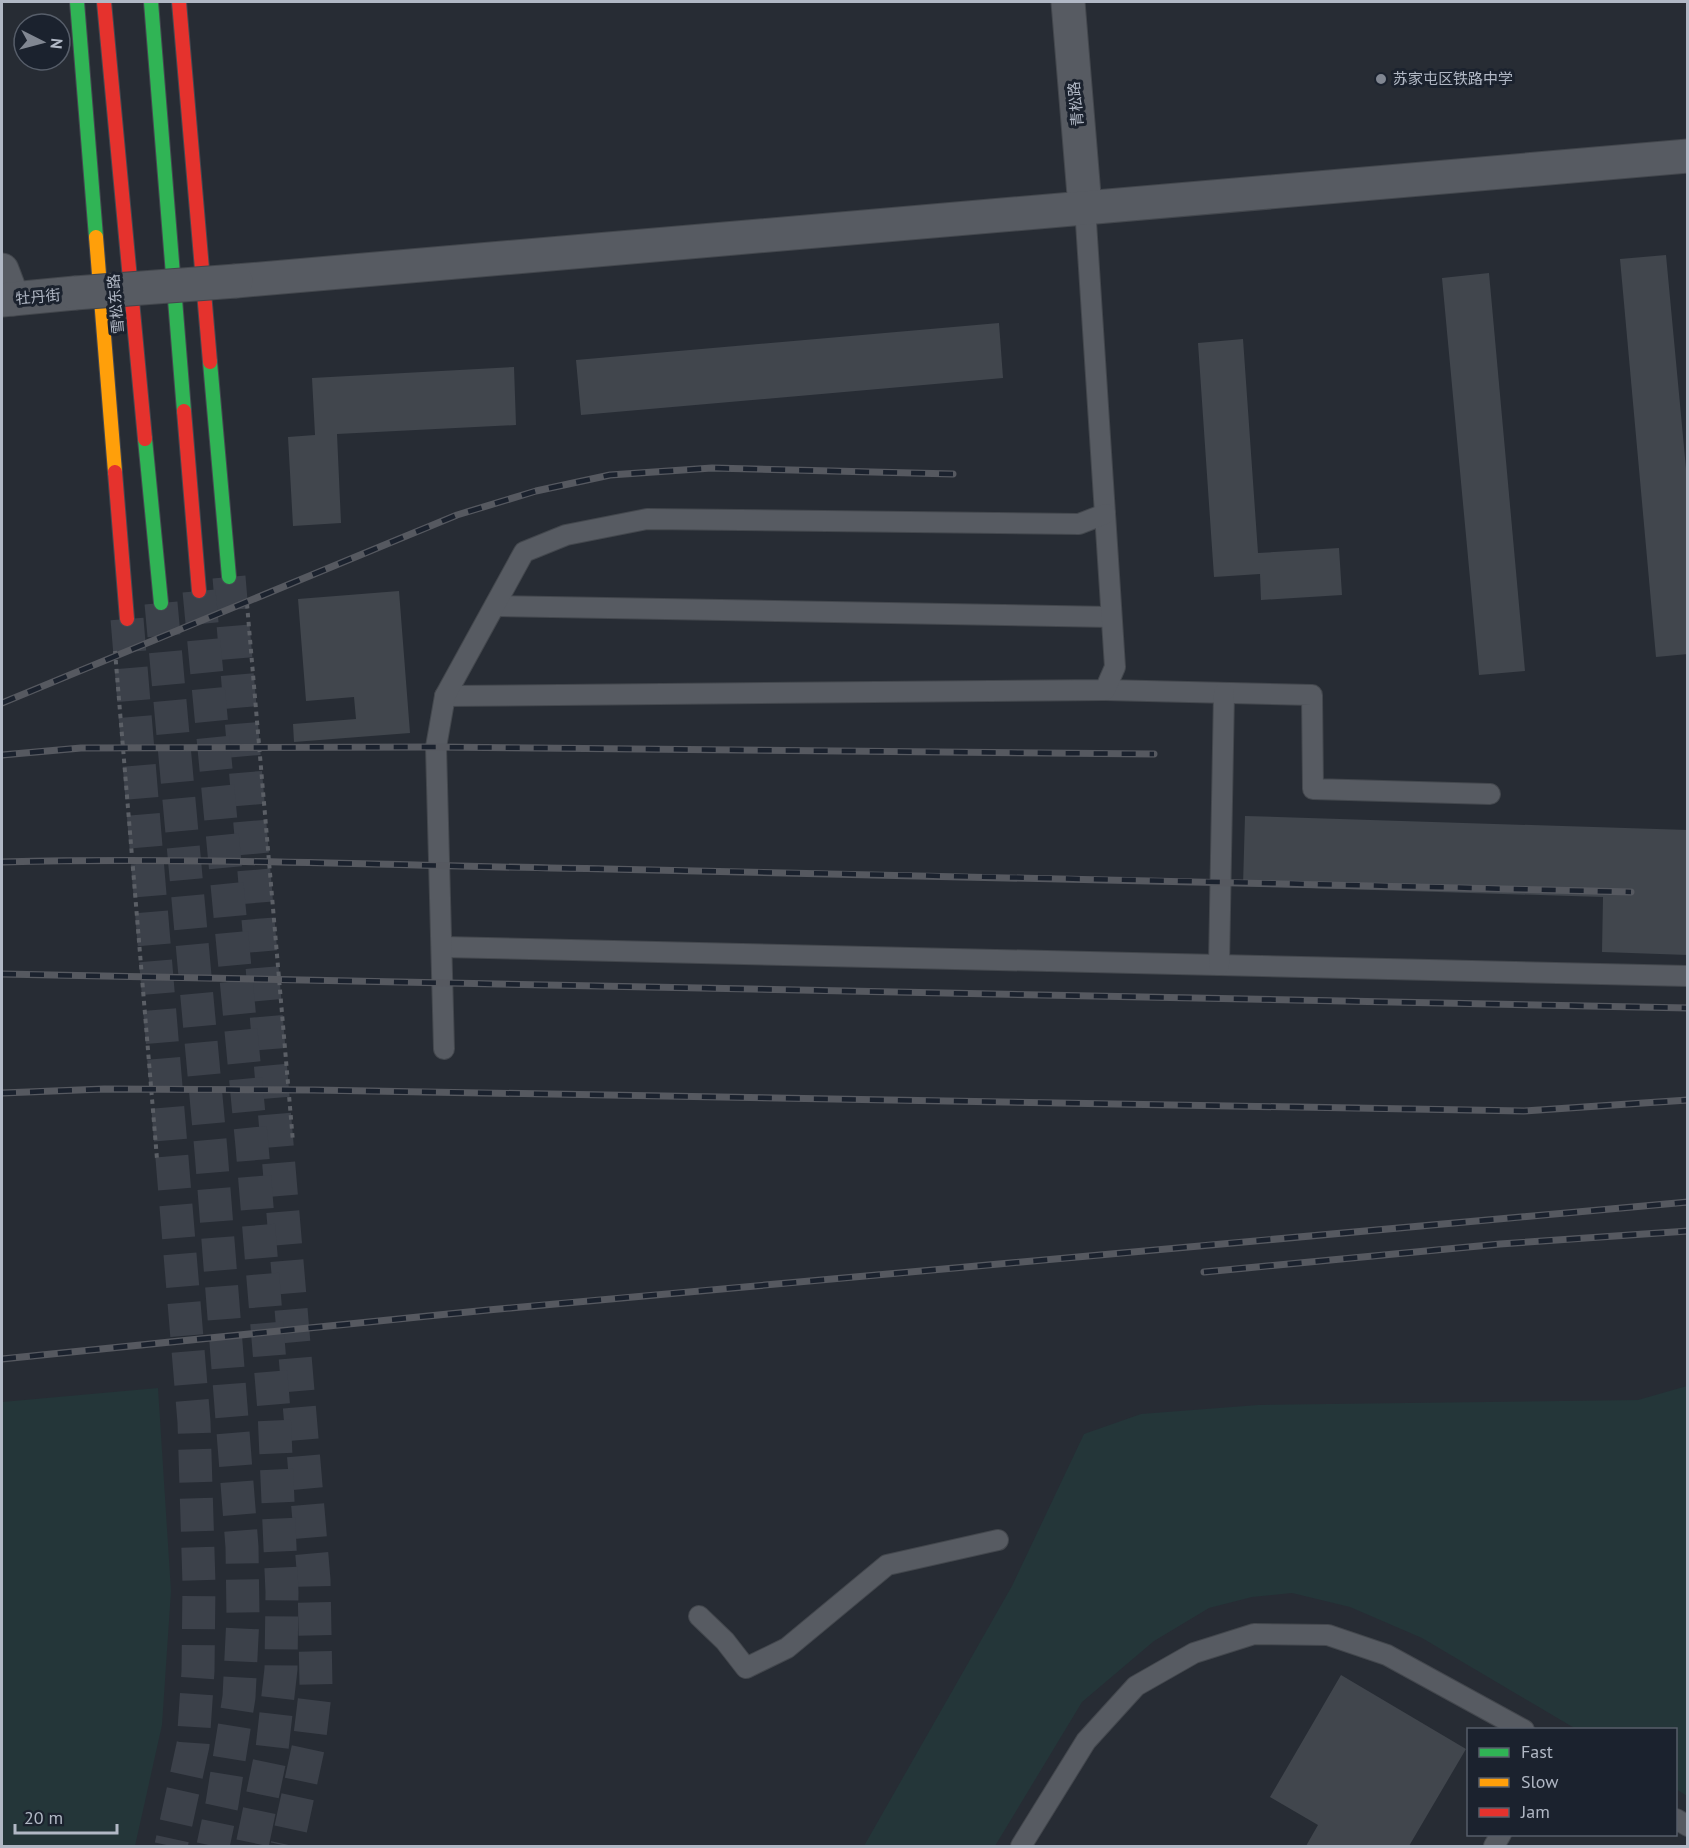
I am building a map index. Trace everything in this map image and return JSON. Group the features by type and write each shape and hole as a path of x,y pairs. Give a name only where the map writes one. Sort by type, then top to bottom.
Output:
{"main road":[{"path":"76,2 127,619"},
{"name":"雪松东路","path":"104,2 161,603"},
{"path":"151,2 199,591"},
{"path":"179,2 229,577"}],"street":[{"name":"青松路","path":"1068,2 1085,207"},
{"name":"牡丹街","path":"5,290 75,293 236,281 1688,156"}],"lane":[{"path":"1085,207 1114,667 1105,690"},
{"path":"444,1049 436,747 445,696 524,552 566,535 647,519 1079,524 1105,514"},
{"path":"496,606 1111,617"},
{"path":"445,696 1105,690 1312,695 1313,789 1490,794"},
{"path":"1219,965 1224,693"},
{"path":"443,947 1688,976"},
{"path":"699,1616 725,1641 746,1668 787,1648 887,1565 998,1540"},
{"path":"1021,1846 1086,1741 1136,1686 1194,1653 1254,1634 1328,1635 1387,1655 1520,1728"}],"shaded area":[{"path":"1687,1386 1687,1796 1677,1790 1677,1728 1574,1728 1422,1638 1350,1607 1292,1593 1252,1597 1209,1608 1154,1641 1082,1702 995,1846 864,1846 1012,1586 1084,1434 1141,1414 1258,1405 1638,1400"},
{"path":"158,1388 171,1591 162,1725 135,1846 2,1846 2,1402"}],"building":[{"path":"1666,255 1688,490 1688,654 1656,657 1620,259"},
{"path":"1489,273 1525,671 1479,675 1442,278"},
{"path":"999,323 1003,378 581,415 576,360"},
{"path":"1243,339 1258,553 1339,548 1342,595 1261,600 1260,574 1214,577 1198,343"},
{"path":"514,367 516,425 337,434 341,523 293,526 288,437 315,435 312,378"},
{"path":"399,591 410,733 294,742 293,724 356,719 354,697 306,701 298,599"},
{"path":"1245,816 1688,830 1688,955 1602,952 1603,897 1243,886"},
{"path":"1341,1675 1466,1749 1409,1846 1306,1846 1318,1825 1270,1797"}],"tunnel":[{"path":"229,577 314,1580 316,1686 309,1744 287,1846"},
{"path":"199,591 252,1146 274,1411 282,1592 281,1669 272,1749 252,1846"},
{"path":"161,603 211,1151 242,1547 243,1617 239,1697 213,1846"},
{"path":"127,619 194,1422 199,1584 198,1671 193,1745 171,1846"}],"railway":[{"path":"2,703 457,515 536,491 610,475 712,468 953,474"},
{"path":"2,755 81,748 436,747 1154,754"},
{"path":"2,862 304,862 1631,892"},
{"path":"2,974 1688,1008"},
{"path":"2,1093 104,1089 314,1090 1524,1111 1688,1100"},
{"path":"2,1359 488,1310 1688,1202"},
{"path":"1204,1272 1500,1244 1688,1231"}],"traffic: fast":[{"path":"77,2 96,237"},
{"path":"151,2 184,411"},
{"path":"210,362 229,577"},
{"path":"145,439 161,603"}],"traffic: slow":[{"path":"96,237 115,472"}],"traffic: jam":[{"path":"104,2 145,439"},
{"path":"179,2 210,362"},
{"path":"184,411 199,591"},
{"path":"115,472 127,619"}],"place":[{"name":"苏家屯区铁路中学","path":"1381,79"}]}
